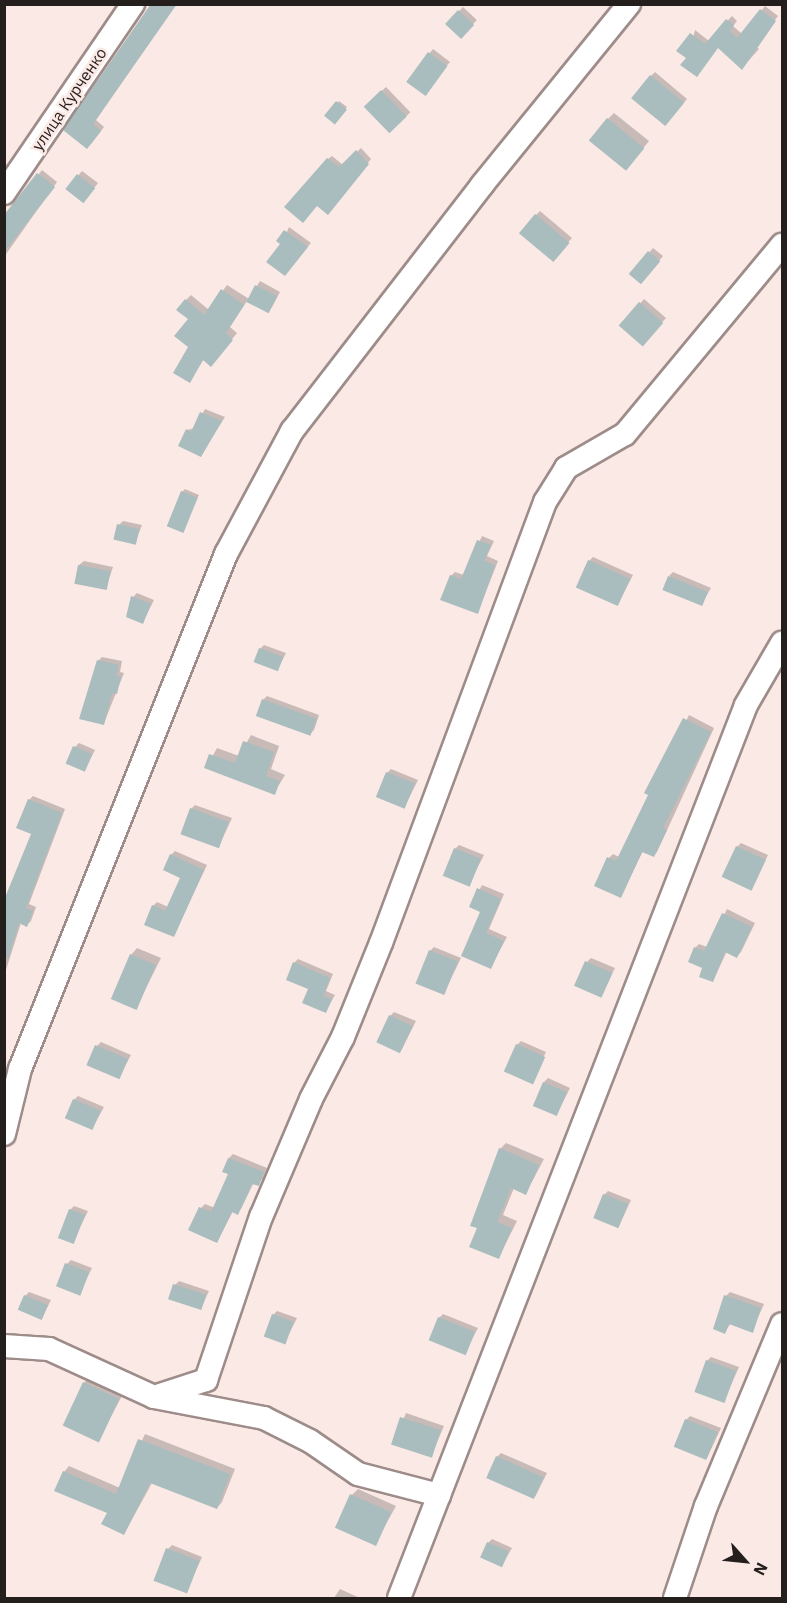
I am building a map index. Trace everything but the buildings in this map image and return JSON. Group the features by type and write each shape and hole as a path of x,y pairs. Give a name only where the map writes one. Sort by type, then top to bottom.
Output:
{"street":[{"name":"улица Курченко","path":"4,193 133,4"},
{"path":"4,1134 20,1069 221,564 292,431 482,184 629,4"},
{"path":"154,1397 206,1380 261,1217 311,1099 343,1037 381,943 545,502 567,468 625,434 783,245"},
{"path":"399,1599 741,716 783,643"},
{"path":"675,1599 706,1506 783,1324"},
{"path":"4,1346 49,1349 154,1397 264,1418 309,1441 358,1474 439,1495"}]}
